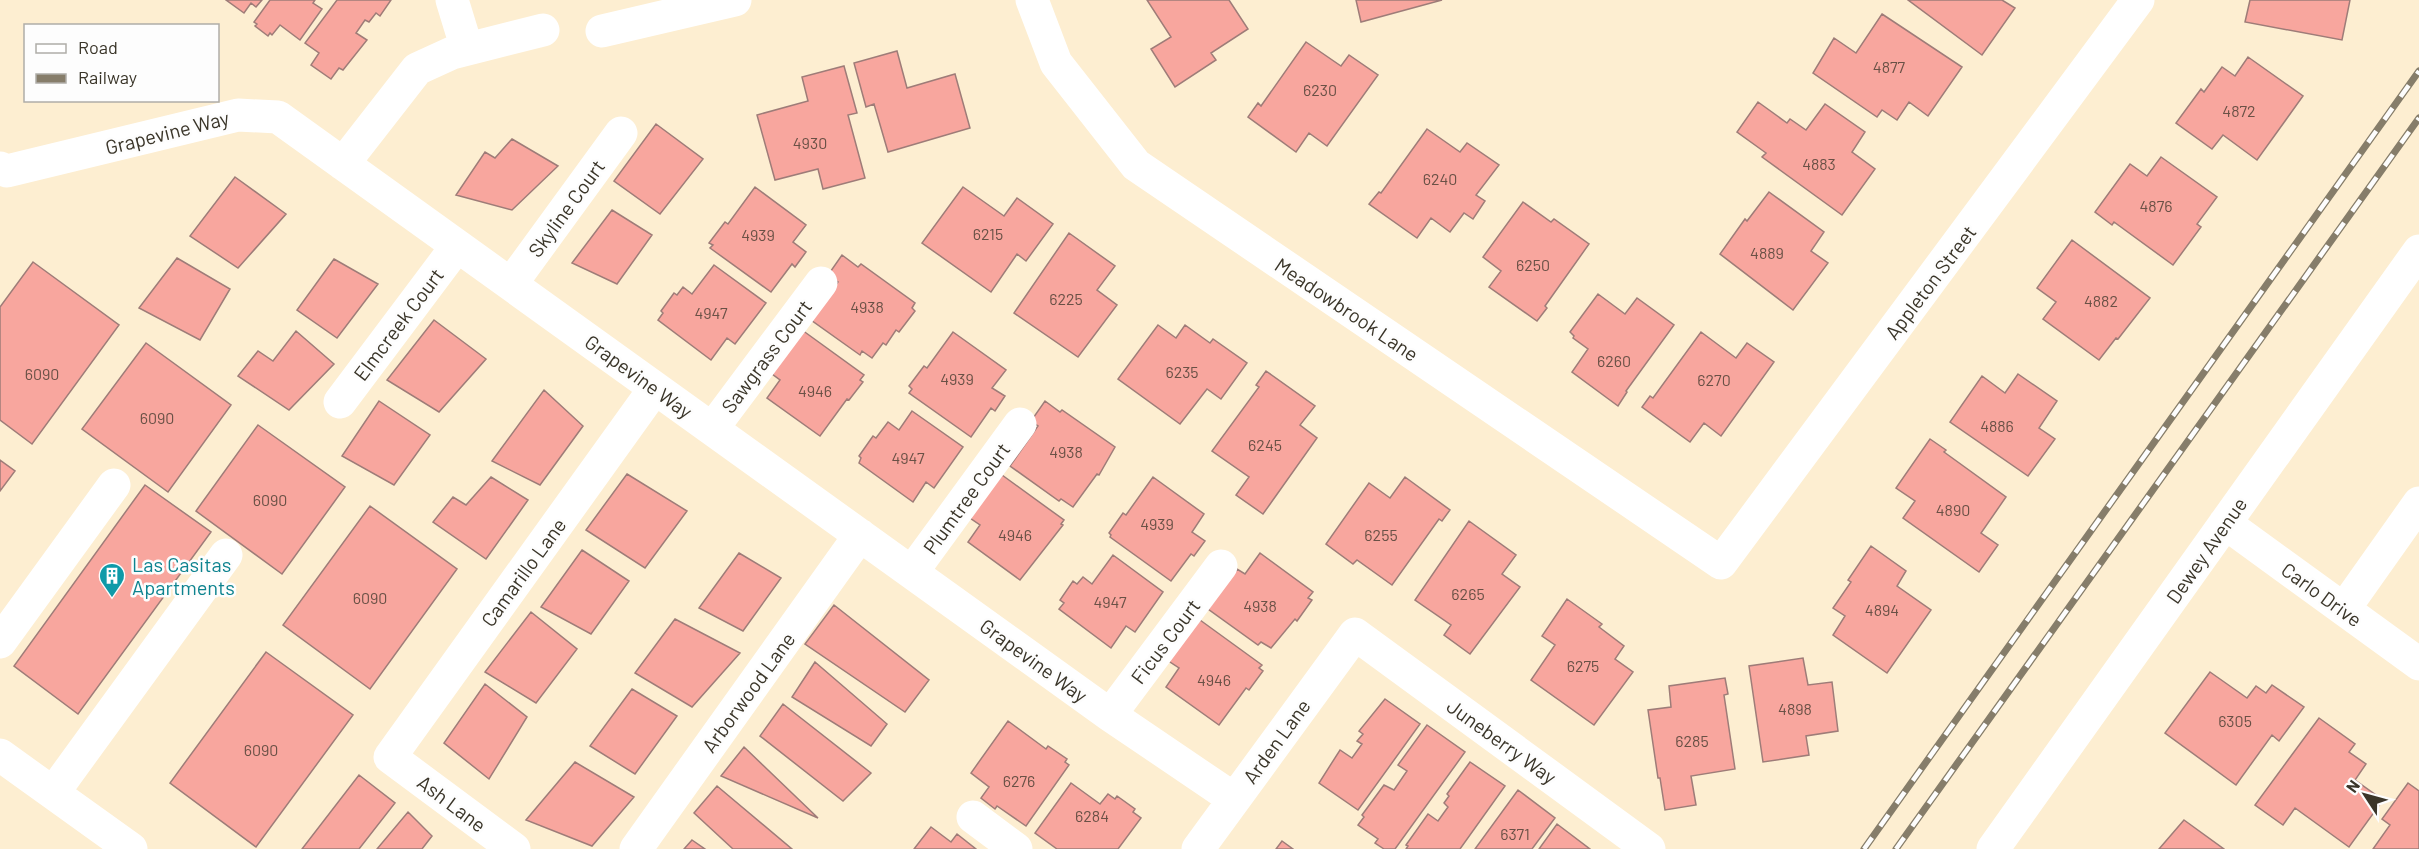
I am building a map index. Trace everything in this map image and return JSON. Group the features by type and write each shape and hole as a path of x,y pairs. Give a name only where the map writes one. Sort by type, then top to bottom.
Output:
{"street":[{"path":"452,0 467,49"},
{"path":"602,31 735,0"},
{"name":"Meadowbrook Lane","path":"1032,0 1056,63 1136,165 1721,563"},
{"name":"Appleton Street","path":"1721,563 2138,0"},
{"path":"343,164 417,69 452,53 543,30"},
{"name":"Grapevine Way","path":"0,168 7,171 238,115 278,117 1110,715 1234,800"},
{"name":"Skyline Court","path":"511,284 621,133"},
{"name":"Elmcreek Court","path":"340,402 457,246"},
{"name":"Dewey Avenue","path":"1993,849 2419,251"},
{"name":"Sawgrass Court","path":"712,429 821,283"},
{"name":"Camarillo Lane","path":"390,757 655,388"},
{"name":"Plumtree Court","path":"912,572 1020,424"},
{"path":"0,642 114,485"},
{"path":"2344,609 2419,503"},
{"name":"Carlo Drive","path":"2225,523 2419,664"},
{"name":"Arborwood Lane","path":"636,849 860,535"},
{"path":"53,793 226,555"},
{"name":"Ficus Court","path":"1110,715 1221,566"},
{"name":"Arden Lane","path":"1198,849 1355,634"},
{"name":"Juneberry Way","path":"1355,634 1649,849"},
{"path":"0,754 131,849"},
{"name":"Ash Lane","path":"390,757 514,849"},
{"path":"973,817 1016,849"}],"building":[{"path":"226,0 262,0 256,7 251,3 244,13"},
{"path":"270,0 315,0 313,3 322,9 300,40 280,25 272,35 270,33 268,36 255,26 257,24 254,22"},
{"path":"337,0 391,0 380,16 376,13 369,22 365,20 356,33 367,40 343,70 339,68 331,79 311,65 319,53 305,43"},
{"path":"1147,0 1229,0 1248,29 1211,53 1216,60 1175,87 1151,49 1171,37"},
{"path":"1356,0 1442,0 1361,22"},
{"path":"1908,0 2002,0 2015,8 1982,55"},
{"path":"2250,0 2350,0 2342,40 2245,22"},
{"path":"1882,14 1962,67 1928,116 1909,102 1897,120 1882,110 1877,117 1813,73 1834,38 1856,53"},
{"path":"1306,42 1341,66 1349,55 1378,75 1327,146 1309,133 1296,152 1248,117 1258,103 1261,106"},
{"path":"897,51 907,88 955,74 970,128 888,152 874,104 866,107 854,63"},
{"path":"2248,57 2303,96 2257,160 2223,135 2212,149 2176,123 2201,89 2204,92 2222,67 2235,76"},
{"path":"844,66 857,113 848,115 865,178 823,189 818,169 775,180 757,115 808,101 802,77"},
{"path":"1758,102 1787,123 1790,119 1806,130 1825,104 1865,132 1852,152 1875,169 1842,215 1762,157 1766,153 1737,132"},
{"path":"656,124 703,159 660,214 614,181"},
{"path":"1427,129 1460,152 1467,143 1499,165 1476,195 1485,201 1473,219 1464,213 1450,232 1431,218 1417,238 1369,204 1379,192 1381,193"},
{"path":"512,139 558,166 512,210 456,195 485,152 495,158"},
{"path":"2161,157 2217,197 2197,224 2201,227 2173,265 2114,222 2112,225 2095,212 2130,164 2147,176"},
{"path":"235,177 286,214 238,268 190,236"},
{"path":"755,187 806,225 793,242 806,252 795,267 792,264 771,292 710,248 713,245 709,243 725,222 728,224"},
{"path":"963,187 1004,216 1017,198 1053,224 1026,261 1017,254 991,292 922,243"},
{"path":"1769,192 1824,232 1811,251 1828,263 1793,310 1720,254 1745,219 1747,221"},
{"path":"1523,202 1551,222 1554,219 1589,244 1537,321 1489,287 1501,271 1483,257"},
{"path":"612,210 652,235 617,284 572,263"},
{"path":"1069,233 1115,266 1097,290 1117,305 1078,357 1014,313"},
{"path":"2072,240 2150,298 2099,360 2043,319 2056,302 2037,288"},
{"path":"842,255 858,267 861,264 915,303 912,308 915,311 899,332 896,330 886,345 883,343 872,358 862,351 860,355 811,320 838,282 828,275"},
{"path":"177,258 230,289 200,340 139,308"},
{"path":"334,259 378,284 337,338 297,310"},
{"path":"33,262 119,325 32,444 0,420 0,307"},
{"path":"714,265 766,303 735,344 727,338 711,360 658,320 663,313 661,311 674,293 677,295 683,287 692,294"},
{"path":"1598,294 1625,314 1637,298 1674,325 1626,391 1618,406 1572,372 1588,349 1573,338 1570,332"},
{"path":"434,320 486,359 439,412 387,380"},
{"path":"1158,325 1176,338 1185,325 1210,343 1213,339 1247,363 1221,399 1207,389 1180,424 1118,379"},
{"path":"802,330 864,375 860,380 863,382 849,400 847,399 820,436 767,398 780,380 768,371"},
{"path":"296,331 334,364 289,410 238,376 258,351 273,361"},
{"path":"953,332 1006,370 992,388 1005,396 995,411 991,408 971,437 909,393 912,389 909,386 924,366 927,368"},
{"path":"1701,332 1736,358 1747,343 1774,362 1721,436 1704,423 1690,442 1642,407 1650,396 1653,398"},
{"path":"146,343 231,405 168,492 82,429"},
{"path":"1266,371 1315,406 1300,425 1317,438 1263,514 1236,495 1249,477 1212,451 1259,387 1256,385"},
{"path":"2018,374 2057,401 2039,428 2055,439 2028,476 1950,422 1982,376 2005,393"},
{"path":"544,390 583,426 540,485 492,461"},
{"path":"379,401 430,435 394,485 342,456"},
{"path":"1045,401 1060,412 1062,410 1115,447 1099,475 1097,474 1073,507 1061,499 1059,501 1010,466 1038,426 1031,421"},
{"path":"912,411 963,447 934,488 926,482 913,502 859,463 861,458 859,456 873,436 876,438 888,422 899,430"},
{"name":"Las Casitas Apartments","path":"258,425 345,487 282,574 196,511"},
{"path":"1930,439 1946,450 1944,452 2006,497 1981,533 1998,545 1979,572 1903,518 1915,501 1896,488"},
{"path":"0,460 15,471 0,491"},
{"path":"627,474 687,511 645,568 586,530"},
{"path":"1002,475 1064,520 1061,524 1063,525 1020,580 968,542 980,525 967,516"},
{"path":"491,477 528,500 486,559 433,522 453,497 466,505"},
{"path":"1153,477 1204,514 1192,532 1205,541 1194,556 1191,554 1171,581 1110,537 1109,533 1123,513 1126,515"},
{"path":"1405,477 1450,510 1442,521 1439,519 1392,585 1357,560 1353,564 1326,544 1369,483 1390,498"},
{"name":"Las Casitas Apartments","path":"145,485 211,532 78,714 14,666"},
{"name":"Las Casitas Apartments","path":"370,506 457,569 370,689 283,625"},
{"path":"1469,521 1516,555 1502,574 1520,587 1470,654 1444,635 1451,625 1415,600"},
{"path":"1871,546 1906,571 1897,586 1931,610 1887,673 1833,635 1845,616 1833,608 1851,582 1848,580"},
{"path":"582,550 629,581 591,634 541,607"},
{"path":"739,553 781,578 743,631 699,608"},
{"path":"1260,553 1313,592 1308,598 1312,600 1297,621 1295,619 1271,648 1261,642 1258,645 1208,609 1237,569 1245,574"},
{"path":"1113,555 1163,592 1135,632 1126,626 1111,648 1059,609 1064,603 1060,600 1073,581 1077,584 1083,577 1092,584"},
{"path":"1567,599 1602,624 1599,627 1624,646 1615,659 1633,672 1594,725 1531,680 1555,645 1542,636"},
{"path":"834,605 929,680 905,712 805,644"},
{"path":"531,612 577,649 536,703 485,672"},
{"path":"675,619 740,653 692,707 635,673"},
{"path":"1200,620 1262,665 1259,668 1263,671 1249,690 1246,688 1219,725 1166,687 1179,668 1167,660"},
{"path":"266,652 353,715 256,847 170,783"},
{"path":"1803,658 1808,685 1832,682 1838,731 1806,736 1809,755 1763,762 1749,666"},
{"path":"815,662 887,724 871,746 792,697"},
{"path":"2210,672 2247,698 2256,686 2266,693 2272,685 2304,707 2279,741 2272,735 2236,785 2165,733"},
{"path":"1725,678 1728,694 1724,695 1735,769 1691,776 1696,805 1665,810 1648,710 1671,707 1669,686"},
{"path":"485,684 527,717 489,779 444,743"},
{"path":"632,689 677,716 635,774 590,746"},
{"path":"1385,699 1420,724 1358,810 1319,783 1340,750 1352,758 1362,744 1357,741 1363,734 1359,731"},
{"path":"783,704 871,773 843,801 760,736"},
{"path":"2319,718 2355,744 2349,752 2366,764 2355,780 2383,800 2349,847 2295,808 2283,825 2255,805"},
{"path":"1008,721 1046,749 1048,746 1067,759 1065,762 1069,765 1026,826 997,806 995,809 981,798 989,787 971,773"},
{"path":"1427,725 1465,752 1395,849 1384,849 1375,843 1378,839 1358,825 1364,817 1362,815 1384,785 1394,790 1407,771 1398,765"},
{"path":"744,747 818,818 721,776"},
{"path":"575,762 634,797 592,846 526,820"},
{"path":"1470,762 1505,786 1460,849 1406,849 1408,846 1406,845 1428,814 1438,821 1448,807 1444,803 1449,796 1447,794"},
{"path":"359,775 395,803 359,849 302,849"},
{"path":"1071,783 1100,804 1108,794 1115,799 1117,796 1135,809 1133,812 1141,818 1118,849 1057,849 1035,833"},
{"path":"2408,783 2419,791 2419,849 2373,849 2390,825 2382,819"},
{"path":"717,786 792,849 733,849 694,813"},
{"path":"1518,790 1555,818 1532,849 1475,849"},
{"path":"408,812 432,836 422,849 377,849"},
{"path":"2184,820 2224,849 2159,849"},
{"path":"1557,824 1590,849 1539,849"},
{"path":"931,827 951,842 957,834 976,849 914,849"},
{"path":"692,840 705,849 684,849"},
{"path":"1282,841 1293,849 1276,849"}],"railway":[{"path":"1864,849 2419,71"},
{"path":"1896,849 2419,118"}],"place":[{"name":"Las Casitas Apartments","path":"112,599"}]}
